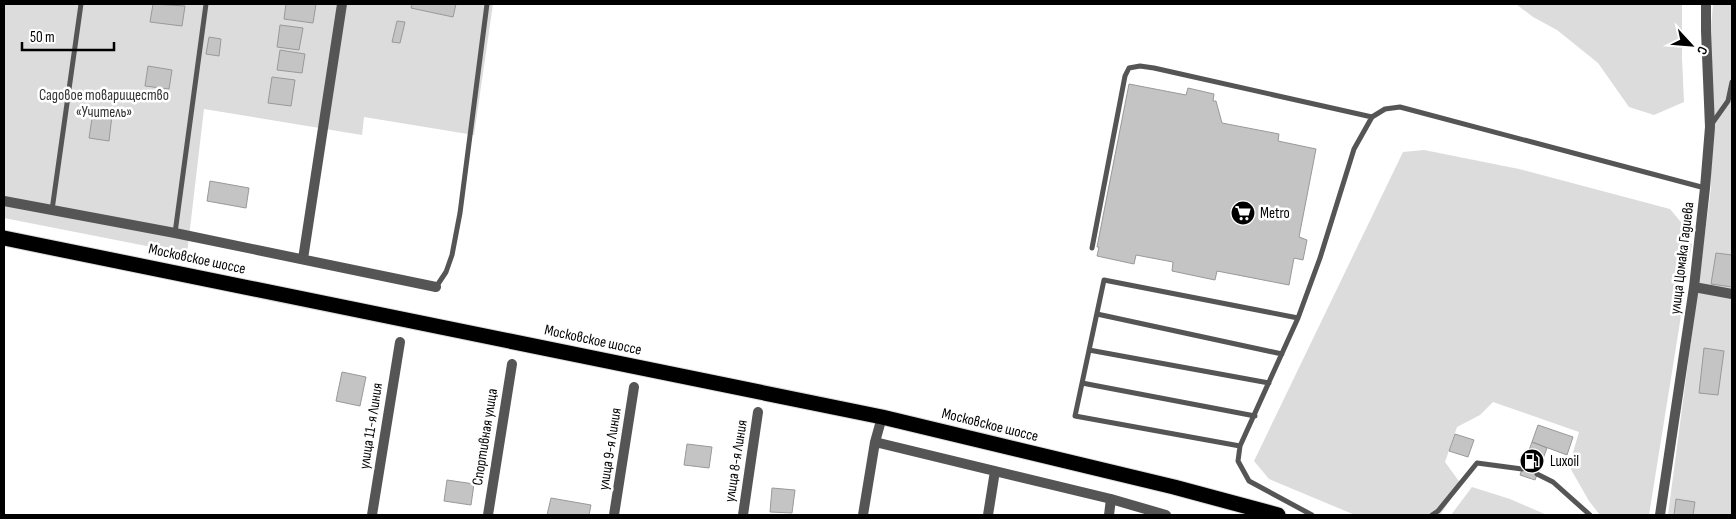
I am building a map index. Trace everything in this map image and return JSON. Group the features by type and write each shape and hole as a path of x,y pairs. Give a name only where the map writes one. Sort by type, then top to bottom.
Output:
{"highway":[{"name":"Московское шоссе","path":"4,240 882,417 1174,487"},
{"path":"1174,487 1239,515"},
{"path":"1174,487 1278,515"}],"street":[{"path":"303,259 342,4"},
{"name":"улица Цомака Гадиева","path":"1660,515 1694,287 1706,188 1710,127 1706,4"},
{"path":"4,201 175,233 436,287"},
{"path":"1694,287 1732,294"},
{"name":"улица 11-я Линия","path":"372,515 400,342"},
{"name":"Спортивная улица","path":"488,515 512,364"},
{"name":"улица 9-я Линия","path":"614,515 634,388"},
{"name":"улица 8-я Линия","path":"743,515 758,412"},
{"path":"863,515 875,442 882,417"},
{"path":"875,442 1111,499 1166,515"},
{"path":"988,515 995,471"},
{"path":"1109,515 1111,499"}],"lane":[{"path":"52,211 81,4"},
{"path":"175,233 206,4"},
{"path":"436,287 446,272 455,239 486,4"},
{"path":"1092,248 1125,76 1129,68 1140,66 1154,68 1372,116"},
{"path":"1710,127 1728,101 1732,82"},
{"path":"1312,515 1249,481 1238,461 1240,446 1298,318 1320,258 1354,149 1372,116 1385,109 1400,107 1706,188"},
{"path":"1240,446 1075,416 1104,280 1298,318"},
{"path":"1097,314 1282,354"},
{"path":"1089,350 1270,383"},
{"path":"1082,383 1254,416"},
{"path":"1432,515 1439,513 1477,463 1522,468"},
{"path":"1538,474 1553,482 1590,515"}],"green space":[{"name":"Садовое товарищество «Учитель»","path":"4,4 493,4 474,135 364,117 362,135 204,109 187,254 4,218"},
{"path":"1516,4 1682,4 1684,102 1654,115 1629,107 1598,63 1557,30 1533,17"},
{"path":"1713,4 1732,4 1732,515 1668,515 1711,188 1710,39"},
{"path":"1424,150 1519,169 1670,209 1685,227 1692,245 1686,272 1680,322 1649,515 1600,515 1589,501 1569,466 1579,432 1493,402 1480,415 1457,427 1445,462 1461,484 1440,515 1355,515 1269,479 1254,461 1403,152"},
{"path":"1472,487 1510,499 1547,515 1451,515"}],"building":[{"path":"153,4 185,6 182,26 150,22"},
{"path":"286,4 316,4 313,23 284,19"},
{"path":"412,4 456,4 453,17 411,8"},
{"path":"397,21 405,22 400,43 392,42"},
{"path":"280,25 303,28 299,50 277,47"},
{"path":"209,37 221,39 219,56 206,54"},
{"path":"280,50 305,54 302,73 277,70"},
{"path":"148,66 172,70 169,89 145,86"},
{"path":"272,77 295,80 291,106 268,103"},
{"path":"1129,84 1186,95 1188,88 1214,94 1213,101 1216,101 1222,123 1279,134 1278,141 1316,149 1299,237 1307,240 1303,260 1294,258 1289,285 1217,271 1215,280 1172,271 1173,262 1136,255 1134,264 1097,256 1099,247 1097,247"},
{"path":"93,112 112,115 109,141 89,138"},
{"path":"210,181 249,188 246,208 207,201"},
{"path":"1716,253 1732,255 1732,287 1711,284"},
{"path":"1704,348 1724,351 1718,395 1699,393"},
{"path":"342,372 366,377 360,406 336,401"},
{"path":"1538,425 1573,437 1567,455 1532,442"},
{"path":"1455,434 1474,440 1468,457 1449,451"},
{"path":"1532,442 1547,448 1535,480 1520,475"},
{"path":"687,444 712,447 709,468 684,465"},
{"path":"447,480 474,484 471,505 444,501"},
{"path":"772,488 795,490 792,513 770,512"},
{"path":"551,498 591,505 589,515 547,515"},
{"path":"1676,499 1695,502 1693,515 1674,515"}],"place":[{"name":"Metro","path":"1243,213"},
{"name":"Luxoil","path":"1532,461"}]}
